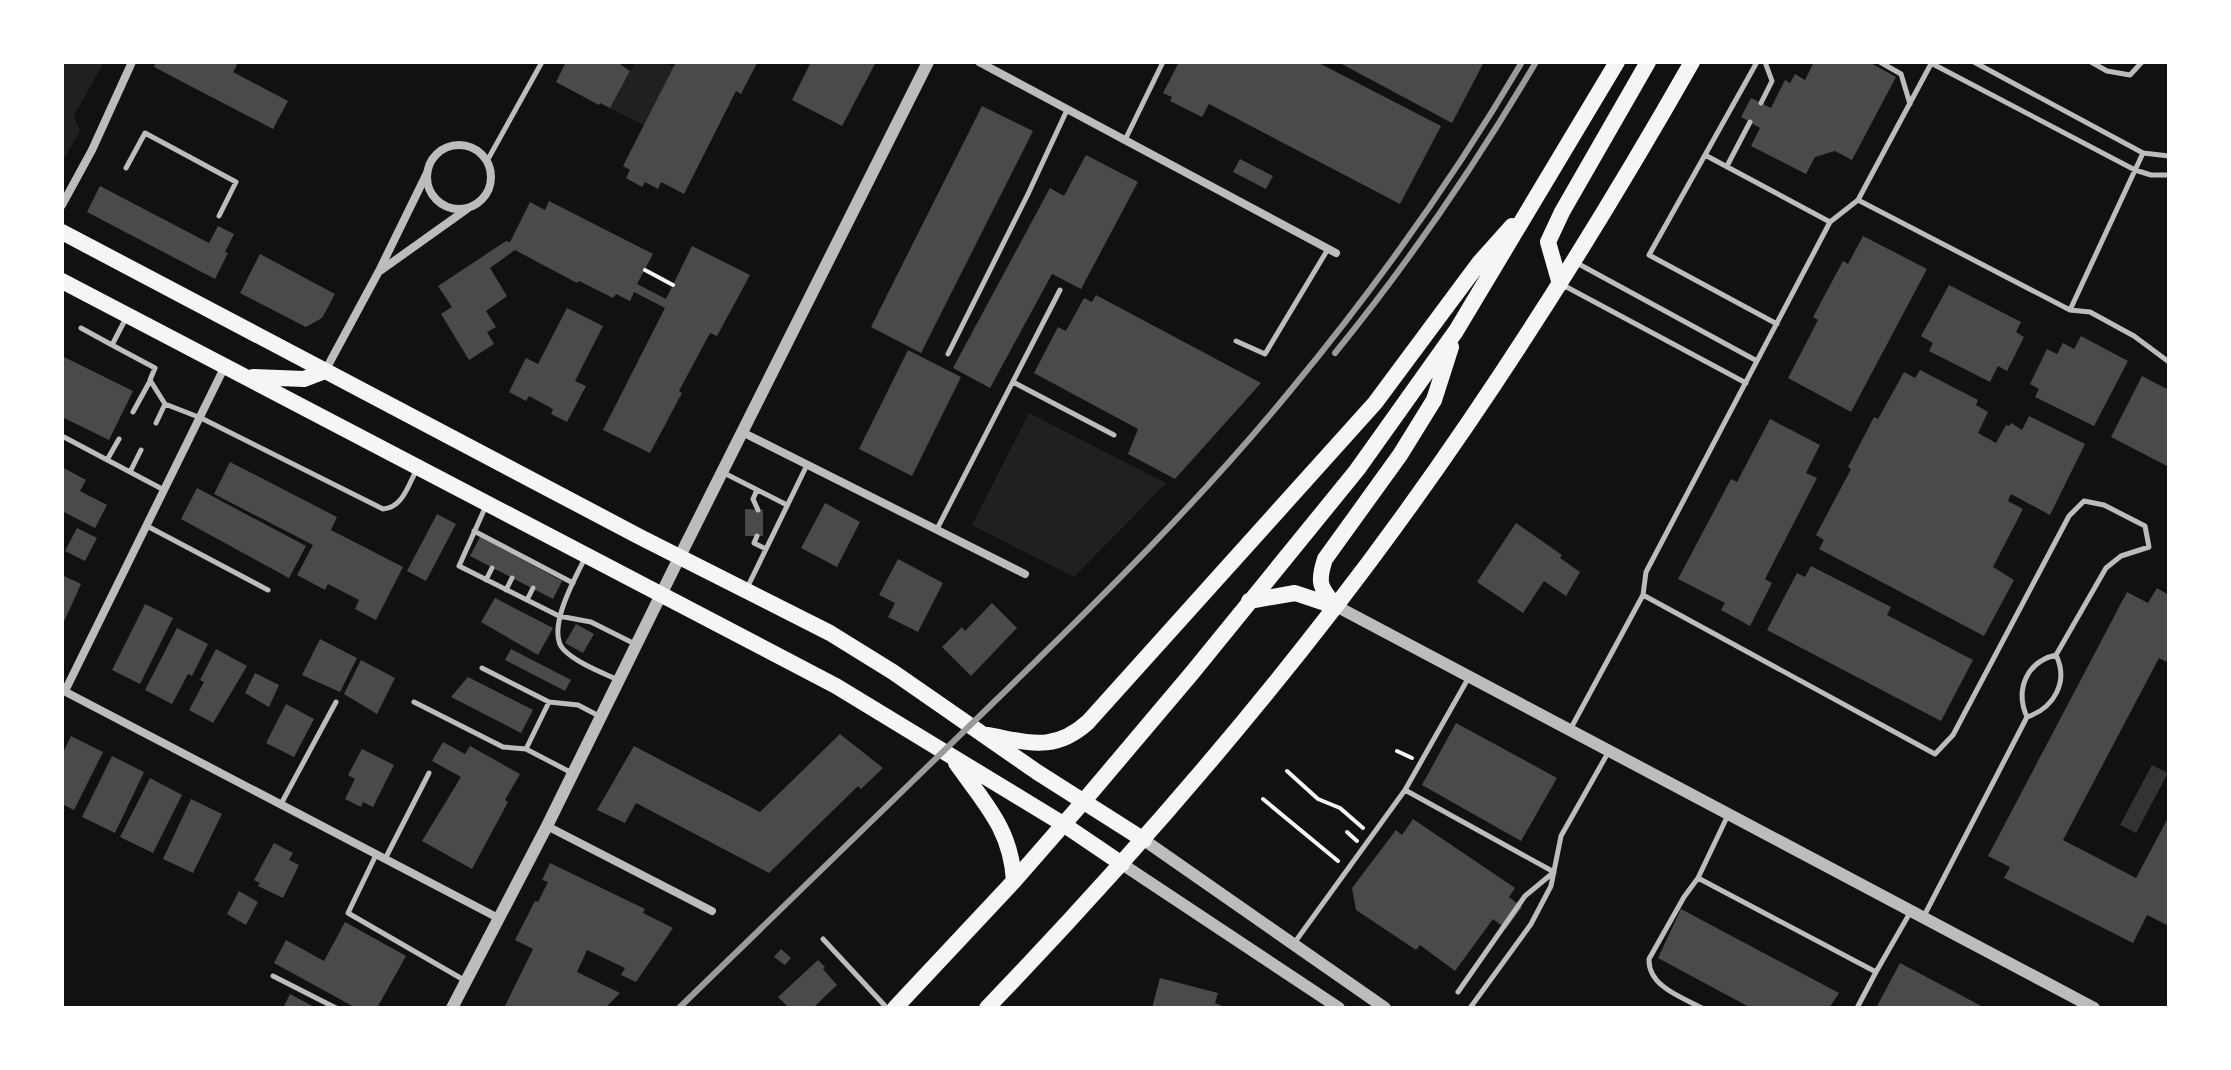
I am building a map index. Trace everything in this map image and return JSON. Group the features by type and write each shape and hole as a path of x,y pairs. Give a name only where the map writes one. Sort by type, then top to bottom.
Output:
{"main road":[{"path":"895,1008 1083,802 1357,470 1456,331 1617,62"},
{"path":"1560,284 1548,242 1648,62"},
{"path":"987,1008 1144,840 1336,606 1453,445 1560,284 1692,62"},
{"path":"979,733 1054,743 1071,736 1088,722 1375,403 1479,263 1540,195"},
{"path":"62,232 858,650 1144,840"},
{"path":"62,281 836,686 1063,824 1122,864"},
{"path":"1336,606 1321,590 1320,574 1325,559 1400,455 1434,400 1456,331"},
{"path":"245,376 304,379 325,371"},
{"path":"1249,601 1295,593 1336,606"},
{"path":"953,758 1004,832 1013,858 1014,881"}],"street":[{"path":"62,205 92,150 132,62"},
{"path":"452,1008 547,826 928,62"},
{"path":"979,62 1332,251"},
{"path":"325,371 379,271 435,155 452,145 472,147 487,161 491,172 491,183 480,201 379,271"},
{"path":"427,173 427,184 439,202 460,209 470,207"},
{"path":"225,366 64,690 500,919"},
{"path":"742,432 1025,574"},
{"path":"1336,606 2094,1008"},
{"path":"547,826 712,911"},
{"path":"1144,840 1385,1008"},
{"path":"1122,864 1339,1008"}],"lane":[{"path":"487,161 542,62"},
{"path":"1125,140 1163,62"},
{"path":"1757,62 1649,255 1777,324"},
{"path":"1761,103 1772,81 1765,62"},
{"path":"1880,62 1901,74 1911,105"},
{"path":"1570,730 1643,595 1646,572 1830,222 1858,200 1911,105 1930,62 2135,170 2151,175 2169,175"},
{"path":"1974,62 2143,153 2169,156"},
{"path":"2091,62 2107,71 2130,75 2142,62"},
{"path":"948,354 1068,109"},
{"path":"1727,166 1750,122"},
{"path":"126,168 145,133 236,182 219,216"},
{"path":"2070,310 2143,153"},
{"path":"1705,155 1830,222"},
{"path":"1858,200 2070,310 2090,312 2134,336 2169,362"},
{"path":"1236,341 1265,354 1332,251"},
{"path":"1574,261 1757,361"},
{"path":"1560,284 1746,383"},
{"path":"937,529 1060,290"},
{"path":"112,345 127,315"},
{"path":"81,328 155,368 133,412"},
{"path":"150,380 165,404 201,418 383,509 398,504 418,467"},
{"path":"1013,382 1114,435"},
{"path":"156,423 165,404"},
{"path":"62,436 165,490"},
{"path":"107,460 119,439"},
{"path":"130,472 141,450"},
{"path":"746,589 807,465"},
{"path":"722,472 787,505"},
{"path":"749,509 757,490"},
{"path":"753,499 758,510"},
{"path":"1643,595 1935,754 1953,735 2069,516 2084,501 2104,505 2145,526 2149,547 2121,556 2106,568 2056,655 2039,661 2029,672 2021,688 2021,703 2027,717"},
{"path":"487,503 459,566 559,616 591,622 636,645"},
{"path":"147,526 268,590"},
{"path":"474,531 573,583"},
{"path":"748,536 766,549"},
{"path":"754,543 757,536"},
{"path":"586,555 559,616 557,640 564,651 619,681"},
{"path":"486,580 492,568"},
{"path":"506,590 512,578"},
{"path":"527,600 533,588"},
{"path":"1923,917 2027,717 2050,703 2060,687 2063,673 2056,655"},
{"path":"482,668 549,702 578,705 601,717"},
{"path":"1294,943 1405,790 1469,677"},
{"path":"281,804 336,702"},
{"path":"414,702 503,747 526,749 573,773"},
{"path":"526,749 549,702"},
{"path":"1470,1008 1531,924 1551,886 1561,836 1609,751"},
{"path":"429,773 348,913 466,981"},
{"path":"1405,790 1554,872"},
{"path":"1702,1008 1651,975 1649,959 1698,878 1728,814"},
{"path":"1458,992 1525,896 1554,872"},
{"path":"1698,878 1876,972"},
{"path":"1857,1008 1911,911"},
{"path":"823,939 887,1008"},
{"path":"273,976 336,1008"}],"path":[{"path":"645,270 673,285"},
{"path":"1287,771 1318,799 1340,808 1365,830 1373,833"},
{"path":"1263,799 1348,867"}],"shaded area":[{"path":"62,62 104,62 74,116 80,131 62,163"},
{"path":"635,62 662,62 674,68 644,125 610,108"},
{"path":"1029,413 1166,483 1074,577 972,525"},
{"path":"2152,765 2168,773 2136,833 2120,825"}],"building":[{"path":"156,62 233,62 237,65 233,72 288,101 273,129 154,67"},
{"path":"566,62 617,62 630,71 610,108 556,82"},
{"path":"676,62 757,63 741,94 736,91 684,194 661,182 658,189 645,182 642,187 626,178 630,170 623,166"},
{"path":"811,62 876,62 842,126 792,100"},
{"path":"1179,62 1317,62 1441,126 1400,204 1209,104 1202,117 1170,101 1172,97 1163,93"},
{"path":"1338,62 1484,62 1452,123"},
{"path":"1814,62 1869,62 1896,77 1852,160 1835,151 1815,157 1806,174 1751,146 1760,128 1741,117 1751,98 1771,108 1785,80 1790,83 1795,74 1805,80"},
{"path":"982,106 1033,131 921,353 871,327"},
{"path":"1086,155 1138,182 1081,289 1052,274 990,388 953,368 1050,188 1064,196"},
{"path":"1240,159 1273,176 1266,189 1233,172"},
{"path":"100,186 209,243 218,226 234,234 215,279 87,212"},
{"path":"549,201 653,254 637,284 666,299 692,246 750,275 717,336 710,333 650,453 603,430 665,308 634,292 630,301 616,294 613,298 515,250 490,268 507,296 486,311 496,327 487,332 494,344 469,360 441,314 452,307 438,286 506,241 510,242 530,202 545,210"},
{"path":"1863,236 1927,269 1851,412 1788,378 1818,320 1813,317 1843,261 1848,264"},
{"path":"260,254 335,294 322,318 306,327 240,293"},
{"path":"1949,285 2021,322 2016,332 2024,337 2007,371 1998,366 1990,382 1929,351 1933,343 1921,336"},
{"path":"1096,295 1261,383 1175,479 1128,454 1138,429 1034,373 1058,327 1066,331 1084,298 1092,302"},
{"path":"567,308 603,326 575,381 586,386 567,422 551,414 553,409 529,396 526,401 509,392 526,358 538,364"},
{"path":"2081,336 2128,361 2094,426 2035,397 2039,389 2030,384 2047,349 2057,354 2063,343 2074,349"},
{"path":"908,350 961,377 912,476 859,449"},
{"path":"62,356 133,391 109,440 62,417"},
{"path":"1920,370 1978,400 1976,405 1988,412 1978,433 1996,443 2006,425 2011,423 2022,430 2029,416 2085,444 2050,515 2011,494 2008,501 2023,509 1993,567 2014,580 1984,636 1819,549 1824,540 1816,535 1874,417 1878,419 1904,372 1915,378"},
{"path":"2142,376 2169,390 2169,467 2111,437"},
{"path":"1770,419 1820,445 1806,473 1817,478 1765,579 1772,583 1750,626 1721,610 1725,603 1678,579 1731,479 1737,482"},
{"path":"230,462 337,517 331,530 403,567 376,620 355,609 359,600 328,584 325,590 297,575 313,545 214,494"},
{"path":"62,467 86,480 80,491 107,505 95,528 62,511"},
{"path":"197,488 306,546 289,578 181,519"},
{"path":"825,503 860,522 837,567 801,548"},
{"path":"745,509 763,510 763,536 745,536"},
{"path":"437,514 456,524 426,581 407,571"},
{"path":"1516,523 1562,555 1560,558 1580,572 1566,596 1544,581 1523,613 1477,582"},
{"path":"77,528 97,538 85,561 65,551"},
{"path":"480,537 562,581 553,599 470,556"},
{"path":"898,559 943,583 918,632 888,617 895,603 879,595"},
{"path":"1811,566 1891,607 1887,615 1973,660 1941,721 1767,630 1797,573 1805,577"},
{"path":"62,575 81,584 62,626"},
{"path":"2157,588 2169,595 2169,663 2159,658 2063,840 2136,878 2169,816 2169,926 2147,915 2133,943 2004,878 2010,867 1988,856 2127,592 2148,603"},
{"path":"495,598 553,628 538,655 481,622"},
{"path":"992,603 1017,628 971,676 942,647 962,627 965,631"},
{"path":"145,604 173,618 140,684 112,670"},
{"path":"576,624 594,634 583,653 565,643"},
{"path":"177,628 208,644 192,676 188,674 172,704 145,690"},
{"path":"320,639 357,658 340,692 302,675"},
{"path":"216,649 247,666 213,723 189,710"},
{"path":"511,649 571,680 565,691 505,660"},
{"path":"361,660 395,678 377,714 344,694"},
{"path":"255,673 279,685 269,707 245,693"},
{"path":"468,677 533,710 521,733 451,697"},
{"path":"286,704 314,719 294,757 266,743"},
{"path":"1456,723 1557,778 1521,841 1422,785"},
{"path":"840,734 883,768 861,789 858,786 769,873 636,803 625,823 597,810 634,746 760,812"},
{"path":"71,736 103,752 74,810 62,804 62,755"},
{"path":"443,742 465,754 470,746 520,774 472,869 422,841 461,777 432,761"},
{"path":"362,749 394,765 373,807 363,802 361,807 345,799 355,779 348,775"},
{"path":"112,756 144,772 115,833 82,817"},
{"path":"150,778 182,795 153,853 120,837"},
{"path":"191,799 222,814 193,873 163,859"},
{"path":"1413,819 1515,888 1509,897 1522,907 1506,929 1493,919 1455,971 1420,945 1416,950 1356,910 1352,888 1396,830 1402,835"},
{"path":"274,843 293,853 289,860 299,865 283,898 258,886 260,883 254,880"},
{"path":"550,863 645,909 643,913 673,928 636,982 621,975 625,968 587,950 577,972 620,993 605,1008 504,1008 533,949 515,940 548,882 542,880"},
{"path":"239,891 258,902 246,925 227,914"},
{"path":"1681,909 1839,993 1829,1008 1751,1008 1658,958"},
{"path":"345,922 406,956 377,1008 356,1008 274,963 286,940 324,961"},
{"path":"781,949 791,958 785,965 774,957"},
{"path":"818,960 837,985 813,1008 789,1008 778,997"},
{"path":"1900,963 1985,1008 1876,1008"},
{"path":"1160,978 1218,993 1215,1003 1228,1008 1152,1008"},
{"path":"290,994 316,1008 283,1008"}],"railway":[{"path":"679,1008 1069,629 1255,433 1383,272 1469,148 1522,62"},
{"path":"1335,353 1441,211 1536,62"}]}
